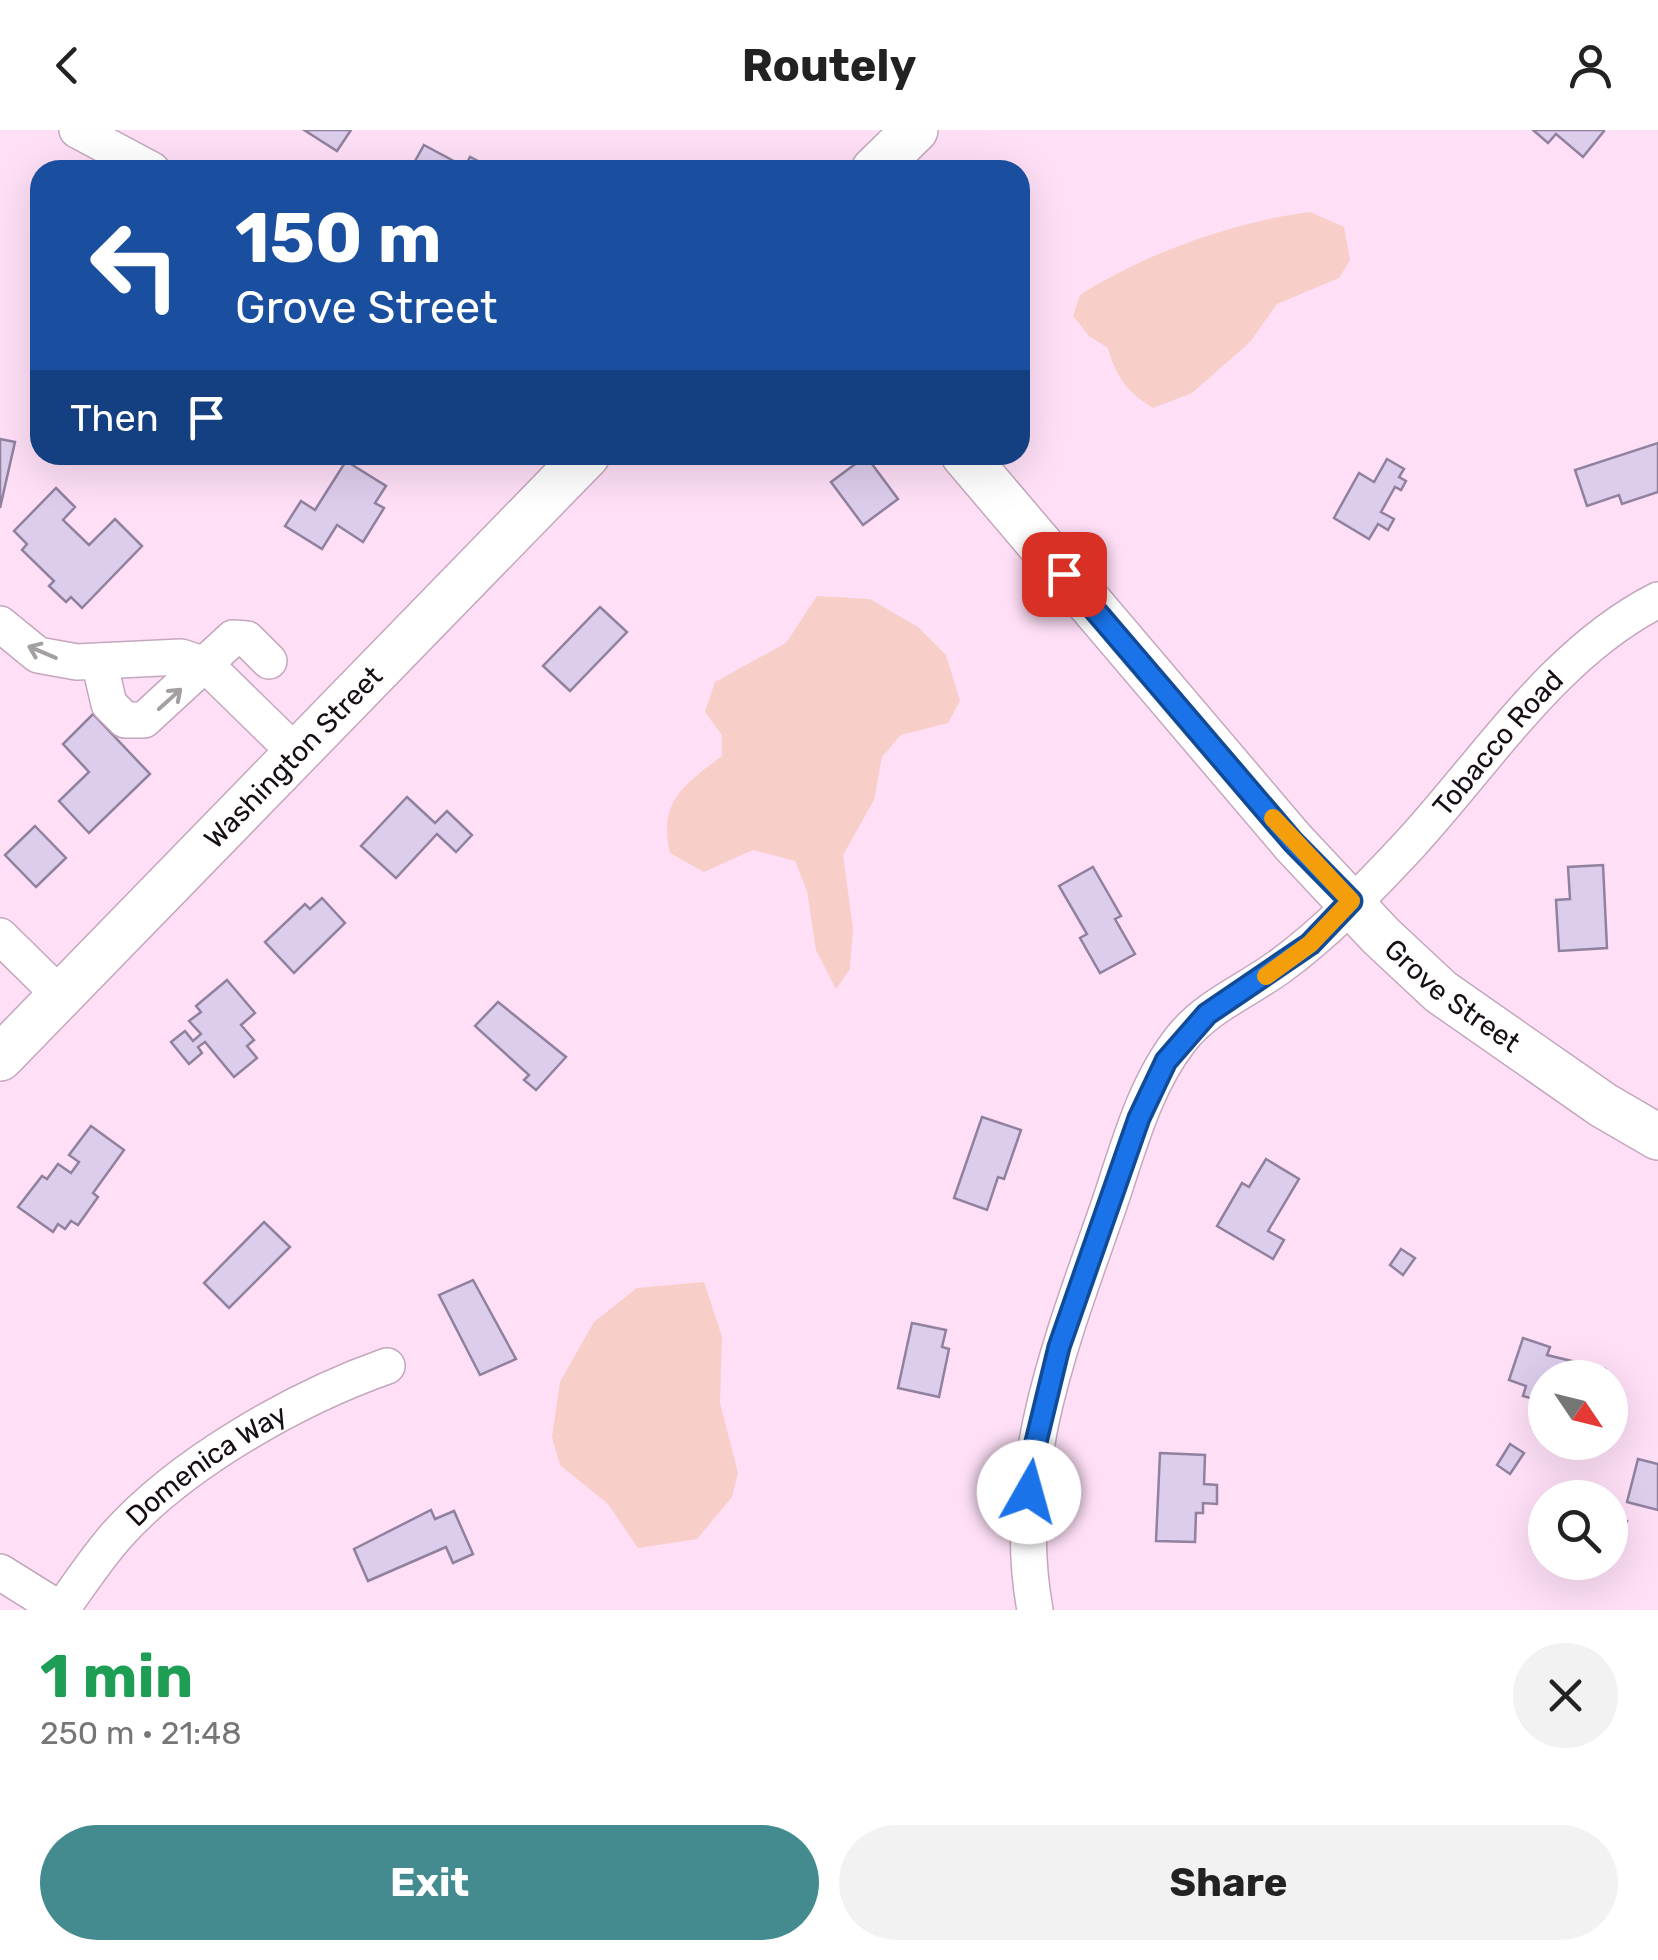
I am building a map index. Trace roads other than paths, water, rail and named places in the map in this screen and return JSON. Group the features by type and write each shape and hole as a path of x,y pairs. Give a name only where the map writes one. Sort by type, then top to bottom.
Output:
{"main road":[{"path":"884,160 914,130"},
{"name":"Washington Street","path":"0,1058 58,994 298,755 577,465"},
{"name":"Grove Street","path":"973,465 1293,842 1441,992 1603,1105 1658,1137"}],"street":[{"path":"78,130 134,160"},
{"name":"Tobacco Road","path":"1036,1610 1028,1544 1029,1492 1045,1396 1151,1090 1183,1037 1207,1014 1310,944 1408,846 1569,664 1600,636 1658,600"},
{"path":"0,624 38,655 98,661 182,657 206,665 298,755"},
{"path":"98,661 109,704 125,720 144,720 233,638 247,639 269,661"},
{"path":"0,936 58,994"},
{"name":"Domenica Way","path":"61,1610 118,1534 186,1477 322,1392 387,1366"},
{"path":"0,1572 61,1610"}]}
